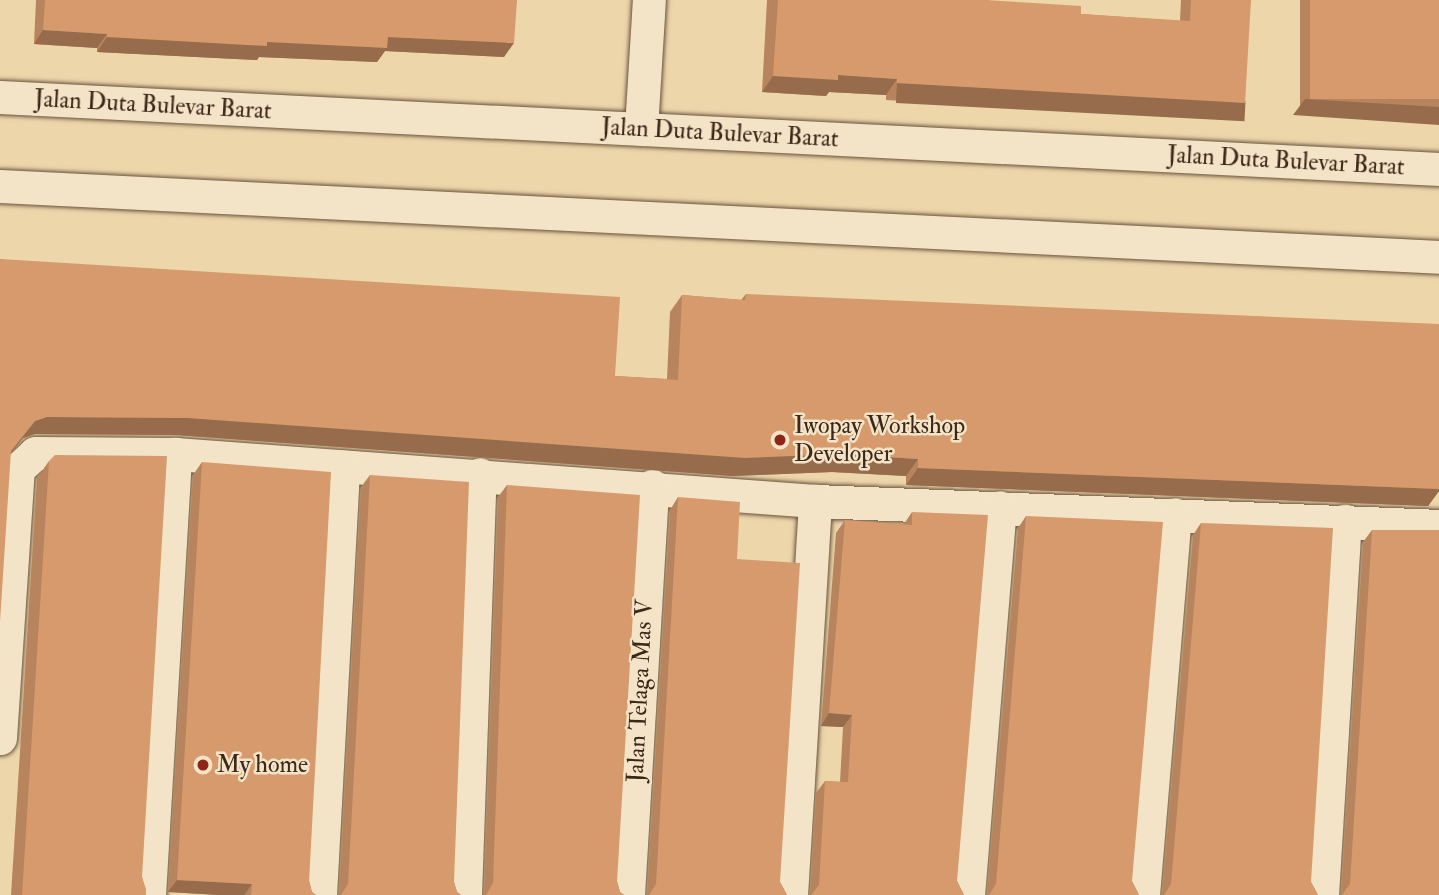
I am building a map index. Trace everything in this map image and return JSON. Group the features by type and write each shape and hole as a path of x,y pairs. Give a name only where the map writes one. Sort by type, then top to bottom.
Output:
{"street":[{"path":"642,129 649,0"},
{"name":"Jalan Duta Bulevar Barat","path":"0,97 1439,169"},
{"path":"0,186 1439,257"},
{"path":"0,738 18,469 35,453 175,454 652,486 815,501 1439,526"},
{"path":"149,895 175,454"},
{"path":"320,895 343,467"},
{"path":"465,895 480,474"},
{"name":"Jalan Telaga Mas V","path":"628,895 652,486"},
{"path":"791,895 815,501"},
{"path":"968,895 1000,507"},
{"path":"1143,895 1175,514"},
{"path":"1322,895 1345,522"}],"building":[{"path":"45,0 517,0 514,43 388,37 387,48 267,42 267,46 107,37 107,34 43,30"},
{"path":"778,0 985,0 1081,6 1081,14 1190,21 1191,0 1251,0 1245,103 897,83 897,79 838,75 838,80 773,76"},
{"path":"1310,0 1439,0 1439,99 1310,99"},
{"path":"0,259 620,297 615,376 678,380 682,295 745,300 746,294 1439,324 1439,489 918,468 918,459 844,454 745,458 188,418 47,417 35,421 11,451 0,622"},
{"path":"55,455 167,456 142,877 146,895 22,895 49,461"},
{"path":"202,462 331,472 309,882 316,895 251,895 252,884 177,880"},
{"path":"370,475 469,482 454,882 461,895 341,895 348,884"},
{"path":"507,485 640,495 617,882 624,895 486,895 493,883"},
{"path":"678,497 740,502 737,559 800,563 780,882 787,895 649,895 656,884"},
{"path":"912,512 988,515 957,881 964,895 811,895 819,885 825,781 848,782 852,715 829,713 845,520 912,525"},
{"path":"1026,516 1163,522 1132,881 1139,895 989,895 996,884"},
{"path":"1201,523 1333,528 1311,882 1318,895 1164,895 1171,884"},
{"path":"1372,530 1439,530 1439,895 1342,895 1350,884"}],"place":[{"name":"Iwopay Workshop Developer","path":"780,440"},
{"name":"My home","path":"203,765"}]}
